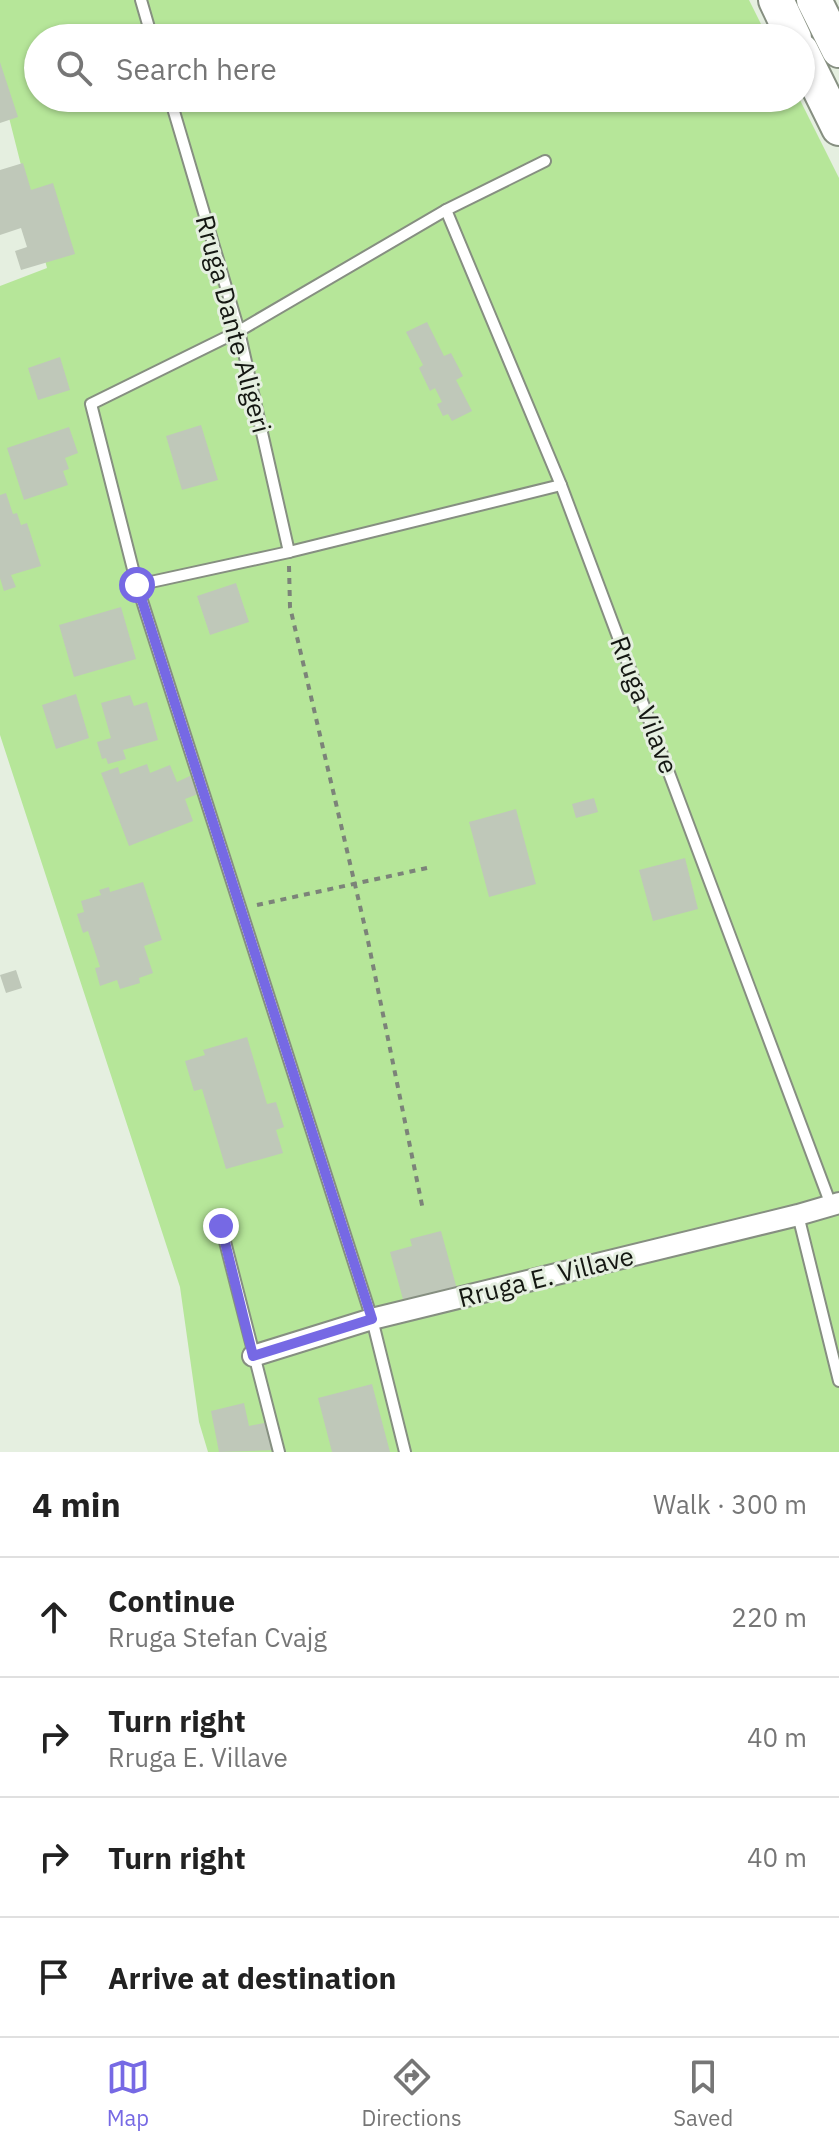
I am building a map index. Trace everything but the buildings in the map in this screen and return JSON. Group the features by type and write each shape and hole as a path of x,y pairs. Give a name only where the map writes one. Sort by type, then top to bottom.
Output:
{"main road":[{"path":"776,0 787,24"},
{"path":"814,0 839,50"},
{"path":"815,79 839,128"}],"street":[{"name":"Rruga E. Villave","path":"253,1356 372,1319 835,1204"}],"lane":[{"path":"141,0 148,24"},
{"name":"Rruga Dante Aligeri","path":"174,112 239,331 289,552"},
{"path":"405,1452 372,1319 137,585 91,404 239,331 446,210 545,161"},
{"name":"Rruga Vilave","path":"446,210 561,485 835,1204"},
{"path":"137,585 289,552 561,485"},
{"path":"798,1215 839,1381"},
{"path":"221,1226 279,1452"}],"path":[{"path":"289,552 290,607 355,884 423,1210"},
{"path":"239,909 427,868"}],"green space":[{"path":"0,0 749,0 761,24 24,24 24,112 806,112 839,178 839,1452 208,1452 199,1422 180,1287 0,735 0,286 47,268 0,82"}],"route":[{"path":"137,585 372,1319 253,1356 221,1226"}]}
